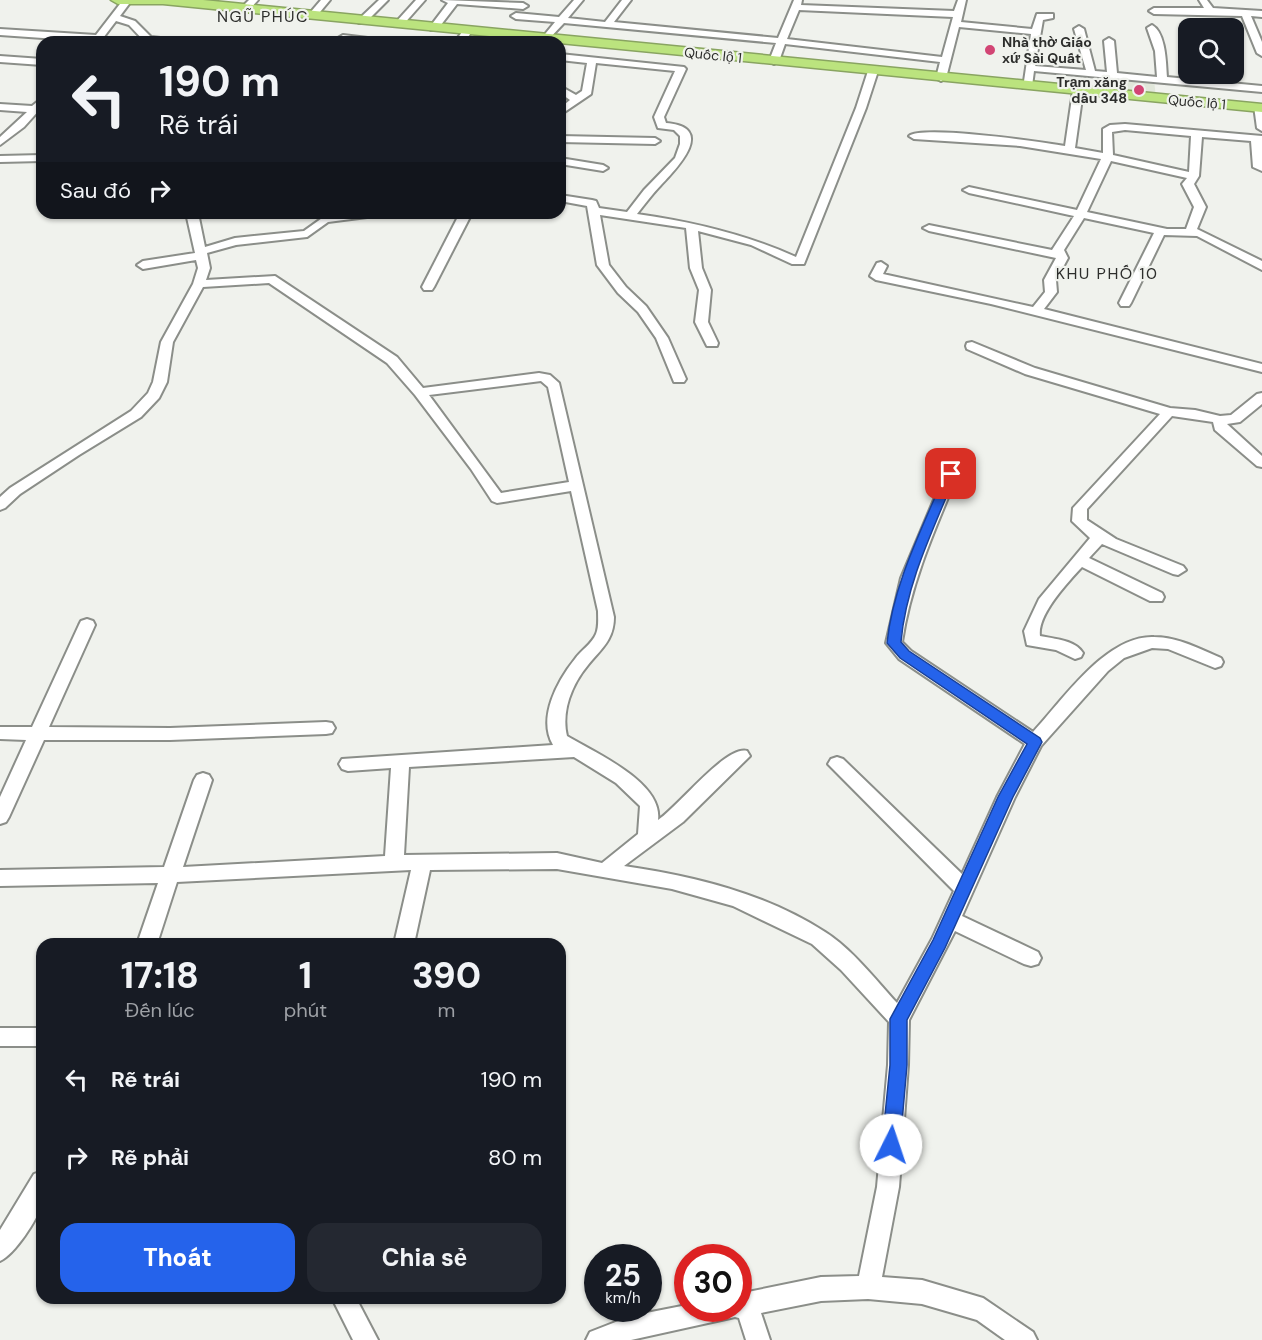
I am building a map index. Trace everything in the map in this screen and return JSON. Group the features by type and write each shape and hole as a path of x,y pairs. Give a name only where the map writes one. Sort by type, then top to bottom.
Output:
{"highway":[{"name":"Quốc lộ 1","path":"130,0 249,4 312,16 434,28 464,36 508,36"},
{"name":"Quốc lộ 1","path":"566,41 1260,108"}],"street":[{"path":"100,36 130,0"},
{"path":"312,16 326,0"},
{"path":"362,21 384,0"},
{"path":"399,24 421,0"},
{"path":"446,0 525,3"},
{"path":"548,36 579,0"},
{"path":"606,26 627,0"},
{"path":"941,78 962,0"},
{"path":"1203,0 1210,11"},
{"path":"434,28 454,1"},
{"path":"503,35 525,3"},
{"path":"774,61 797,4 956,19 1036,32"},
{"path":"1154,11 1262,14"},
{"path":"1245,13 1262,52"},
{"path":"516,16 782,41 945,60"},
{"path":"1027,86 1039,18 1050,16"},
{"path":"114,17 132,23 144,36"},
{"path":"578,42 590,24"},
{"path":"1152,28 1160,51 1162,80"},
{"path":"1079,29 1089,59 1091,74"},
{"path":"0,32 48,36"},
{"path":"1109,41 1112,76"},
{"path":"648,66 657,50"},
{"path":"566,58 681,69 659,117 662,126 681,129 686,139 683,152 675,167 651,188 630,216"},
{"path":"0,59 36,62"},
{"path":"566,107 587,92 592,60"},
{"path":"1030,68 1262,89"},
{"path":"593,211 692,226 755,243 800,261 861,108 873,71"},
{"path":"1070,148 1078,91"},
{"path":"566,93 575,99"},
{"path":"0,107 34,109"},
{"path":"0,142 36,107"},
{"path":"1260,108 1258,166 1262,168"},
{"path":"1062,256 1058,250 1081,213 1108,156 1107,131 1110,128 1125,127 1197,134 1260,135"},
{"path":"1190,233 1200,207 1188,184 1194,176 1197,162 1194,145 1197,134"},
{"path":"914,136 983,138 1070,148 1194,176"},
{"path":"566,139 655,141"},
{"path":"0,159 36,158"},
{"path":"566,162 603,168"},
{"path":"969,190 1161,230 1199,233 1262,264"},
{"path":"566,199 592,203 603,265 622,290 642,309 662,338 679,379"},
{"path":"0,505 15,491 97,436 136,414 146,404 160,382 167,342 199,285 204,267 194,219"},
{"path":"142,265 202,253 235,242 307,234 326,219"},
{"path":"428,287 463,219"},
{"path":"692,226 696,269 705,290 700,313 702,324 712,343"},
{"path":"928,228 1062,256"},
{"path":"1125,303 1161,230"},
{"path":"1036,311 1051,292 1050,279 1062,256"},
{"path":"881,266 876,276 1036,311 1262,368"},
{"path":"199,285 271,279 392,360 420,392 476,466 497,498 577,485"},
{"path":"972,346 1030,371 1169,411 1220,420 1235,419 1262,397"},
{"path":"420,392 546,378 554,386 606,611 605,633 596,648 581,661 557,708 555,728 559,740 636,789 648,802 650,812 646,837"},
{"path":"1169,411 1080,508 1079,521 1086,529 1100,536 1178,570"},
{"path":"1220,420 1220,427 1262,463"},
{"path":"951,474 910,573 896,625 894,643 905,655 1035,742"},
{"path":"1075,653 1059,645 1033,641 1031,632 1045,602 1100,536"},
{"path":"1081,560 1156,597"},
{"path":"0,817 87,626"},
{"path":"868,1287 888,1187 898,1065 899,1019 950,920 1006,797 1035,742 1102,667 1118,654 1134,646 1152,642 1170,644 1215,662"},
{"path":"0,732 170,734 326,728"},
{"path":"348,764 576,750"},
{"path":"604,871 646,837 677,817 727,766 741,756"},
{"path":"394,864 400,762"},
{"path":"837,764 964,888"},
{"path":"149,938 203,780"},
{"path":"0,878 172,875 422,862 557,861 672,881 737,899 785,920 819,938 848,964 899,1019"},
{"path":"405,938 422,862"},
{"path":"950,920 1031,958"},
{"path":"0,1037 36,1037"},
{"path":"0,1248 17,1227 36,1193"},
{"path":"752,1303 821,1289 868,1287 922,1292 983,1310 1025,1340"},
{"path":"347,1304 366,1340"},
{"path":"598,1340 631,1328 674,1319"},
{"path":"747,1322 758,1340"}],"shaded area":[{"name":"Trạm xăng dầu 348","path":"1122,78 1154,81 1156,96 1123,93"}],"place":[{"name":"Nhà thờ Giáo xứ Sài Quất","path":"990,50"},
{"name":"Trạm xăng dầu 348","path":"1139,90"}],"district":[{"name":"NGŨ PHÚC","path":"263,16"},
{"name":"KHU PHỐ 10","path":"1107,273"}],"route":[{"path":"891,1145 898,1065 899,1019 940,943 1006,797 1035,742 905,655 894,643 896,625 910,573 951,474"}]}
